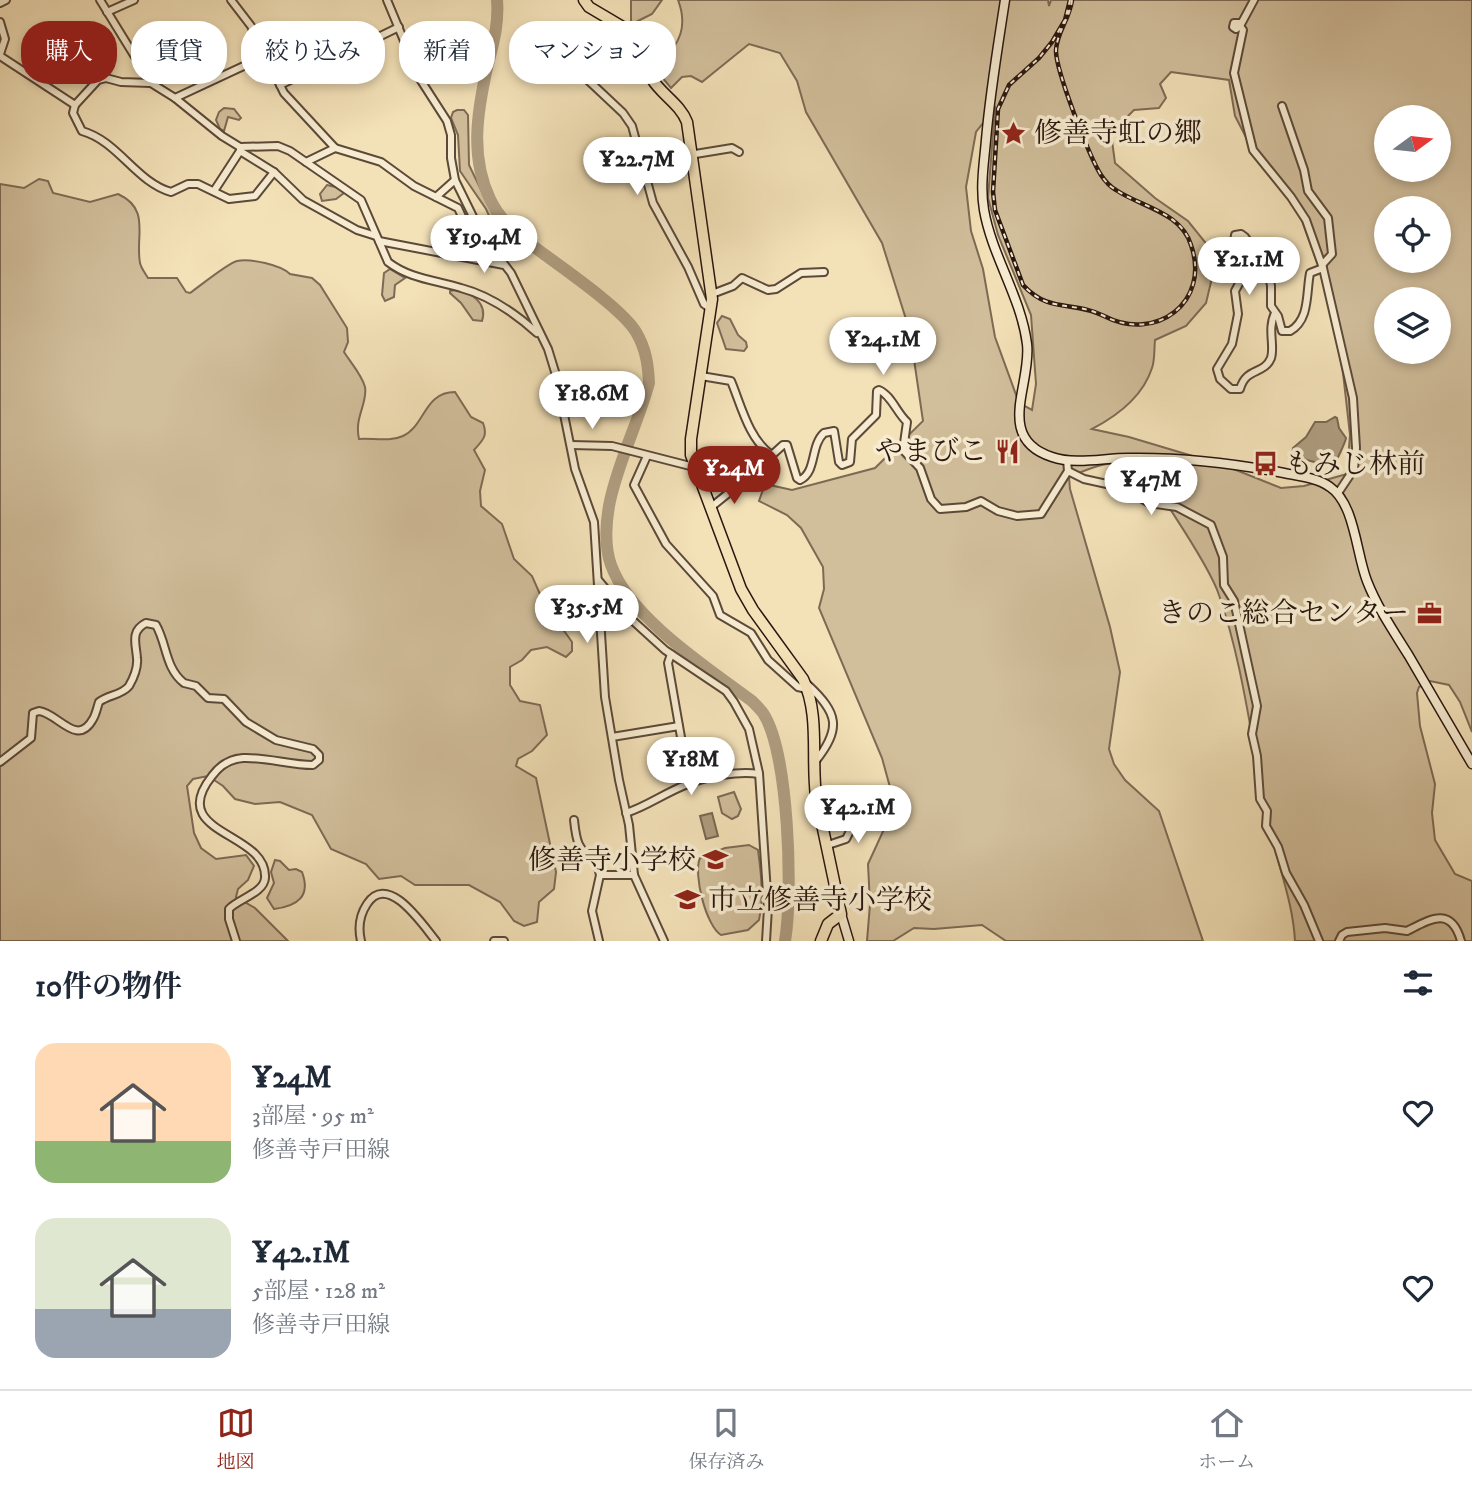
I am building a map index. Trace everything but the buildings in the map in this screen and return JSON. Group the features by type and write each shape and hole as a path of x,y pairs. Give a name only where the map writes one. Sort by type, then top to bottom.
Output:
{"main road":[{"path":"584,0 589,6 633,32 642,41 646,64 652,78 685,117 712,294 691,447 694,467 741,589 806,686 812,712 816,796 841,914 828,924 821,941"}],"street":[{"path":"0,3 6,0"},
{"path":"100,0 131,51"},
{"path":"107,12 134,0"},
{"path":"231,0 247,21"},
{"path":"387,0 399,27 280,85 335,148 382,162 414,186 458,208 464,221 468,258"},
{"path":"1005,0 987,122 984,207 988,227 1018,310 1027,345 1026,372 1018,409 1021,428 1030,444 1038,451 1067,460 1177,458 1228,463 1325,483 1338,493 1347,508 1358,555 1375,598 1472,764"},
{"path":"1254,0 1241,24 1243,30 1234,73 1253,150 1300,208 1323,266 1355,410 1354,469 1338,493"},
{"path":"0,22 5,39 0,55 75,105"},
{"path":"175,98 241,67"},
{"path":"131,83 101,78 75,105 73,113 82,131 94,134 159,188 171,192 188,184 198,184 229,199 255,196 274,172"},
{"path":"153,84 274,172 303,200 357,230 378,238 505,265"},
{"path":"423,84 450,128 455,180 483,237 505,265 518,288 548,349 556,375 578,480 594,522 604,686 634,875 664,941"},
{"path":"592,84 623,113 632,126 644,175 657,211 704,304 711,309"},
{"path":"1275,313 1270,337 1271,357 1263,367 1245,376 1240,388 1231,389 1220,379 1217,369 1233,341 1238,314 1235,291 1241,281 1241,272 1235,235 1241,234 1265,263 1271,286 1270,300 1282,331 1297,327 1305,311 1310,273 1323,266 1332,254 1328,218 1308,191 1304,170 1282,106"},
{"path":"240,149 278,146 306,162 361,200 388,262 419,278 478,294 508,308 539,334"},
{"path":"306,162 335,148"},
{"path":"644,175 667,161 732,148 739,152"},
{"path":"215,191 240,149"},
{"path":"436,197 455,180"},
{"path":"712,294 733,286 742,278 768,290 801,273 824,272"},
{"path":"701,376 731,381 759,443 772,455 783,445 787,446 800,481 810,472 816,443 824,433 834,432 839,462 842,465 850,462 852,439 876,415 879,390 887,395 899,415 907,422 904,450 920,468 931,499 940,509 965,508 981,501 1017,516 1041,514 1068,471 1067,460"},
{"path":"571,445 612,446 694,467"},
{"path":"643,455 634,485 666,544 713,596 720,615 751,633 768,660 798,687 806,686 832,711 834,719 828,741 813,763"},
{"path":"1068,471 1084,479 1131,491 1149,503 1177,507 1211,525 1223,557 1225,590 1234,601 1256,706 1252,734 1257,756 1260,799 1267,811 1266,825 1319,941"},
{"path":"710,508 741,483"},
{"path":"597,580 631,619 671,654 726,691 749,729 760,775 768,908 766,941"},
{"path":"0,762 31,738 33,713 45,711 70,729 79,730 88,725 95,717 99,702 126,689 133,676 137,659 134,637 140,626 156,625 169,663 184,683 196,686 208,698 224,699 240,718 276,740 313,748 319,755 319,760 313,765 257,759 231,760 212,775 201,793 199,802 203,816 249,849 264,871 264,883 259,889 229,909 229,919 236,941"},
{"path":"671,654 668,663 689,783"},
{"path":"612,737 679,726"},
{"path":"626,813 642,808 689,783 745,772 760,775"},
{"path":"828,845 846,839 854,823 868,811"},
{"path":"574,820 578,842 585,856 596,860 600,874 592,911 599,941"},
{"path":"600,874 634,875"},
{"path":"361,941 359,921 363,910 369,900 386,894 396,897 436,941"},
{"path":"841,914 849,941"},
{"path":"1339,941 1342,935 1347,933 1384,928 1407,932 1429,919 1440,918 1455,928 1461,941"},
{"path":"494,941 504,941"}],"shaded area":[{"path":"631,0 662,0 652,14 638,21 631,21"},
{"path":"678,0 1048,0 1049,6 1051,0 1472,0 1472,732 1460,702 1449,685 1430,681 1419,687 1417,693 1420,726 1435,784 1432,813 1435,840 1455,874 1472,881 1472,941 1295,941 1242,681 1219,595 1198,553 1154,486 1137,470 1115,463 1069,477 1120,672 1109,749 1114,764 1125,780 1159,811 1203,941 1006,941 982,925 914,928 893,941 867,941 870,904 868,864 891,814 891,791 882,758 819,608 824,589 823,567 801,528 787,515 759,501 765,484 792,490 875,468 923,421 910,332 882,243 806,112 797,81 780,53 749,44 702,82 691,76 682,77 676,83 676,43 682,18","holes":["1171,72 1229,80 1235,116 1253,151 1296,204 1328,292 1343,373 1350,435 1347,474 1304,486 1281,488 1226,466 1129,437 1092,429 1120,411 1142,388 1153,365 1155,340 1186,326 1206,303 1217,257 1188,221 1155,198 1115,163 1111,133 1134,110 1159,108 1166,98 1160,84","995,108 988,198 998,235 1031,315 1036,384 1032,410 1019,403 995,337 983,269 971,231 966,187 976,132"]},
{"path":"224,108 234,109 241,118 239,120 228,117 224,131 216,120"},
{"path":"457,110 464,110 468,115 469,165 503,235 503,242 486,209 460,171 458,135 451,118"},
{"path":"39,179 48,181 53,193 90,202 118,194 128,200 135,207 140,224 139,253 144,272 148,278 177,278 186,292 190,293 227,266 243,260 265,263 290,274 312,278 320,285 347,328 348,342 344,352 365,387 365,399 358,424 359,439 403,436 416,425 431,403 445,393 455,392 471,417 483,423 484,438 474,450 485,470 480,491 481,506 502,524 514,559 532,576 543,601 572,642 572,651 566,657 547,647 531,650 522,660 510,667 510,685 520,701 540,705 547,735 532,751 518,759 516,766 536,778 556,872 554,889 539,902 537,922 524,926 514,921 500,902 469,885 415,885 401,876 379,879 366,864 331,849 312,815 280,802 255,804 235,799 223,786 208,776 193,779 187,786 194,833 201,848 216,859 246,855 254,866 248,880 238,889 236,897 255,908 288,941 0,941 0,184 24,188"},
{"path":"327,185 344,189 344,193 336,199 322,201 320,194"},
{"path":"390,269 405,278 395,285 394,297 385,301 382,295 384,273"},
{"path":"455,290 466,293 480,303 482,321 473,320 450,293"},
{"path":"722,316 730,319 738,335 746,342 744,351 726,349 717,323"},
{"path":"1335,417 1346,438 1333,467 1292,456 1293,448 1306,437 1315,422 1326,422"},
{"path":"734,792 741,809 738,816 732,819 722,813 718,797"},
{"path":"712,813 718,836 706,839 700,816"},
{"path":"749,845 758,850 762,894 759,920 748,930 721,935 710,921 702,899 698,876 700,858 725,848"},
{"path":"275,860 289,870 302,872 305,887 296,902 274,909 267,898 274,883 271,872"}],"waterway":[{"path":"497,0 495,34 478,118 478,151 484,183 494,207 509,226 618,311 629,322 642,344 649,383 610,501 607,550 621,585 652,623 752,701 763,713 772,732 779,758 787,824 789,891 785,941"}],"railway":[{"path":"1070,0 1065,20 1052,42 1039,58 1009,85 998,109 993,192 995,210 1023,285 1033,294 1052,303 1082,308 1123,323 1142,324 1160,320 1174,312 1186,300 1193,284 1195,266 1191,245 1179,225 1109,185 1096,166 1074,113 1057,60 1057,43 1072,0"}],"place":[{"name":"修善寺虹の郷","path":"1014,133"},
{"name":"やまびこ","path":"1007,451"},
{"name":"もみじ林前","path":"1265,464"},
{"name":"きのこ総合センター","path":"1429,613"},
{"name":"修善寺小学校","path":"716,860"},
{"name":"市立修善寺小学校","path":"688,900"}]}
